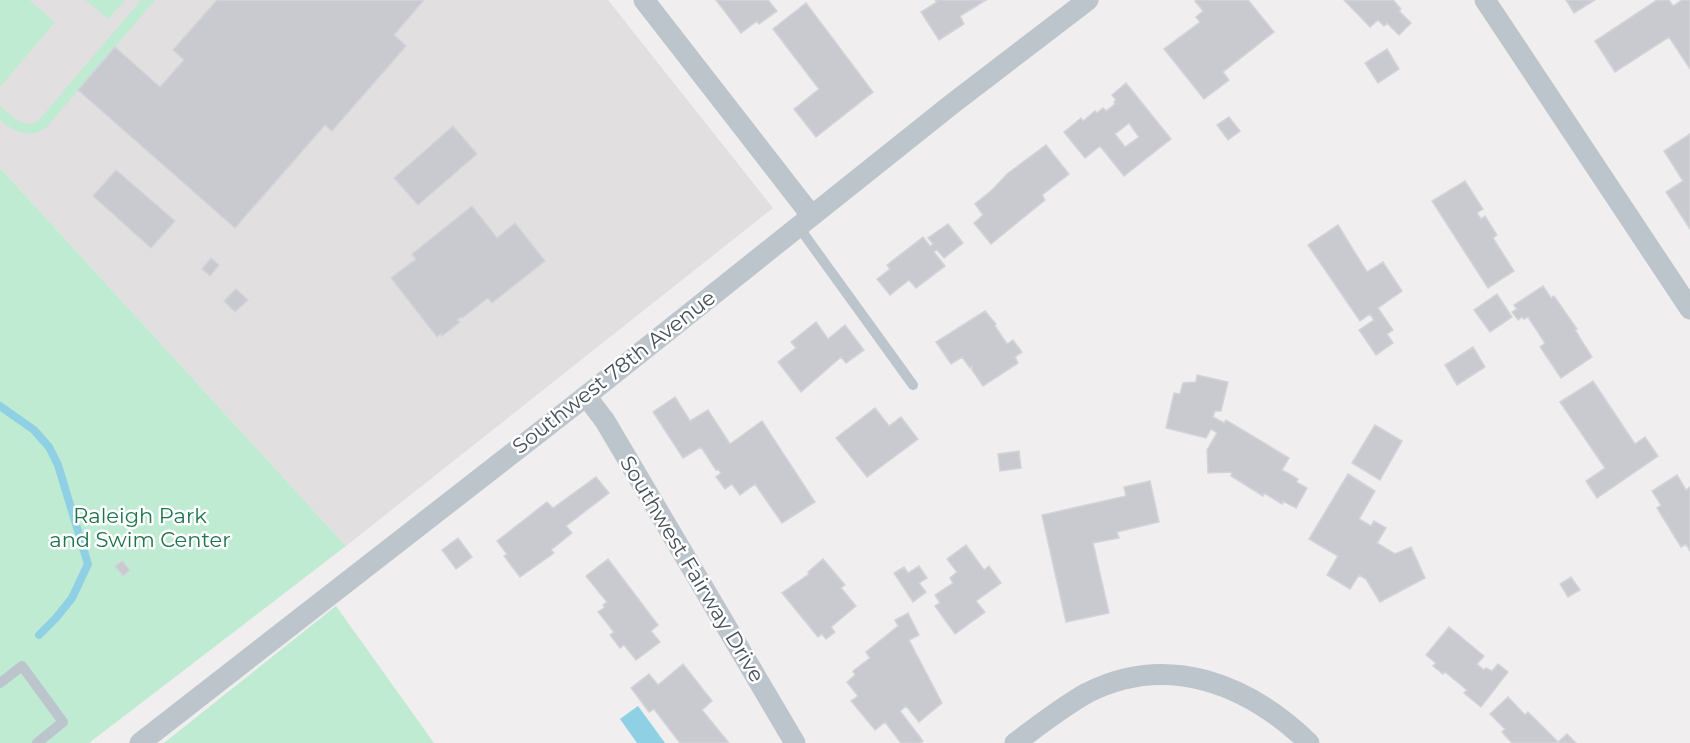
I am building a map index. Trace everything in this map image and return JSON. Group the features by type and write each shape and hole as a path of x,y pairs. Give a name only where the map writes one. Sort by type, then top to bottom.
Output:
{"street":[{"path":"644,0 805,220"},
{"name":"Southwest 78th Avenue","path":"140,743 586,396 952,104 1067,7 1088,0"},
{"path":"1485,0 1680,288 1690,309"},
{"name":"Southwest Fairway Drive","path":"586,396 605,421 795,743"},
{"path":"1015,743 1088,693 1127,678 1148,674 1180,675 1213,681 1241,693 1270,711 1309,743"}],"lane":[{"path":"805,220 913,385"},
{"path":"0,683 22,666 63,722 37,743"}],"shaded area":[{"path":"0,0 608,0 773,208 346,546 0,168"}],"green space":[{"path":"0,0 29,0 55,22 0,87"},
{"path":"85,0 125,0 108,19"},
{"path":"141,0 155,0 46,128 34,133 22,133 0,120 0,106 23,123 34,123 39,120"},
{"name":"Raleigh Park and Swim Center","path":"0,168 346,546 89,743 0,743"},
{"path":"336,606 434,743 164,743"}],"water":[{"path":"638,706 665,743 637,743 620,719"}],"building":[{"path":"217,0 424,0 394,35 406,46 332,131 325,125 235,228 78,90 115,47 160,87 184,60 173,50"},
{"path":"716,0 768,0 777,11 759,24 757,21 741,33"},
{"path":"935,0 986,0 960,16 964,24 939,40 921,12 937,2"},
{"path":"1248,0 1274,32 1223,72 1229,80 1204,99 1164,49 1200,22 1196,17 1203,11 1195,1"},
{"path":"1344,0 1393,0 1401,9 1399,11 1411,23 1399,35 1387,23 1384,26 1378,20 1370,27"},
{"path":"1566,0 1595,0 1574,13"},
{"path":"1657,0 1669,0 1673,6 1682,0 1690,0 1690,69 1669,37 1615,72 1595,41"},
{"path":"806,3 873,92 816,137 794,109 819,89 773,29"},
{"path":"1387,49 1399,69 1378,83 1365,63"},
{"path":"1126,83 1171,139 1124,176 1100,146 1085,158 1064,132 1081,118 1083,121 1095,111 1097,113 1103,108 1106,111 1115,104 1116,100 1112,95","holes":["1129,123 1139,137 1125,147 1115,134"]},
{"path":"1229,117 1240,131 1228,140 1217,125"},
{"path":"453,126 477,154 418,205 394,178"},
{"path":"1690,134 1690,229 1666,192 1683,181 1664,151"},
{"path":"1046,145 1069,174 1042,195 1045,200 991,244 974,223 983,215 975,204 1007,174"},
{"path":"116,170 175,221 151,248 93,196"},
{"path":"1465,181 1483,209 1477,213 1481,219 1485,216 1497,235 1493,238 1514,271 1488,288 1432,201"},
{"path":"472,206 497,238 515,223 545,261 492,303 488,298 457,320 460,322 442,336 441,334 437,337 391,278 416,259 412,254"},
{"path":"948,224 963,243 944,258 937,250 934,252 945,266 916,288 909,280 890,295 877,279 890,269 887,265 923,237 930,246 933,244 928,238"},
{"path":"1338,225 1367,272 1383,262 1402,291 1378,308 1393,330 1387,334 1393,343 1376,355 1359,330 1374,320 1370,314 1360,321 1308,245"},
{"path":"211,258 219,265 210,276 202,269"},
{"path":"1543,286 1551,298 1554,296 1577,329 1575,330 1592,357 1561,378 1540,347 1545,343 1528,317 1518,320 1512,312 1517,309 1514,305"},
{"path":"236,289 248,300 235,312 224,301"},
{"path":"1497,294 1512,317 1490,332 1474,310"},
{"path":"985,311 996,324 995,326 1007,344 1013,340 1022,352 1015,357 1018,363 983,386 972,370 972,366 970,368 962,357 951,364 936,342"},
{"path":"816,322 828,339 845,325 864,350 846,363 841,357 801,392 778,362 796,348 791,342"},
{"path":"1473,347 1485,367 1457,385 1445,365"},
{"path":"1197,375 1228,382 1221,411 1215,411 1213,417 1224,423 1226,420 1289,458 1282,470 1298,479 1296,482 1307,488 1296,508 1283,501 1282,504 1264,493 1263,496 1231,476 1232,472 1208,473 1207,450 1217,433 1211,429 1206,438 1166,428 1174,393 1180,394 1183,383 1196,382"},
{"path":"1593,381 1635,444 1645,437 1658,456 1597,498 1586,481 1605,468 1560,402"},
{"path":"675,397 690,421 708,410 730,444 762,421 815,502 782,523 755,484 740,495 732,484 725,489 716,477 721,473 718,469 716,470 701,447 683,458 653,412"},
{"path":"875,408 889,426 901,417 918,439 867,477 836,438"},
{"path":"1375,425 1402,441 1380,480 1352,463"},
{"path":"1019,451 1021,468 1000,471 998,454"},
{"path":"1348,474 1375,491 1359,519 1371,526 1374,521 1386,528 1377,543 1395,554 1411,547 1425,578 1380,602 1366,579 1359,575 1350,589 1327,575 1338,556 1309,539"},
{"path":"1677,475 1686,490 1690,487 1690,551 1686,544 1681,547 1657,508 1661,505 1652,491"},
{"path":"596,477 609,493 566,526 572,533 551,550 554,553 520,577 504,556 507,554 497,541 547,502 553,508"},
{"path":"1150,481 1159,522 1117,532 1119,538 1093,543 1109,613 1066,622 1042,515 1126,496 1124,487"},
{"path":"458,538 472,557 456,569 442,550"},
{"path":"966,545 984,570 989,566 1001,583 976,601 985,612 955,634 935,606 940,603 935,595 953,583 950,578 957,572 947,559"},
{"path":"608,559 658,625 651,631 660,642 636,660 624,645 620,648 610,635 614,632 598,612 605,607 603,605 607,602 586,576"},
{"path":"823,559 845,585 841,588 856,606 831,627 835,632 826,639 822,634 818,637 782,593 809,574 808,572"},
{"path":"122,561 130,570 123,576 115,566"},
{"path":"919,566 927,578 919,583 926,592 913,602 894,573 904,567 908,573"},
{"path":"1571,577 1580,590 1568,597 1560,584"},
{"path":"908,613 919,635 909,640 942,703 919,722 906,706 900,711 923,741 920,743 901,743 885,722 875,730 851,701 858,696 847,682 855,675 853,671 870,658 866,652 898,626 895,620"},
{"path":"1449,627 1484,656 1477,664 1484,670 1486,668 1492,671 1498,664 1508,672 1481,707 1464,693 1467,690 1445,672 1443,674 1433,666 1436,663 1426,655"},
{"path":"683,664 712,701 702,710 729,743 680,743 654,709 649,712 631,688 649,674 658,685"},
{"path":"1508,697 1525,715 1528,712 1558,742 1567,734 1576,743 1512,743 1502,732 1505,729 1490,714"}],"waterway":[{"path":"0,406 34,430 49,447 58,465 88,564 72,598 39,635"}]}
